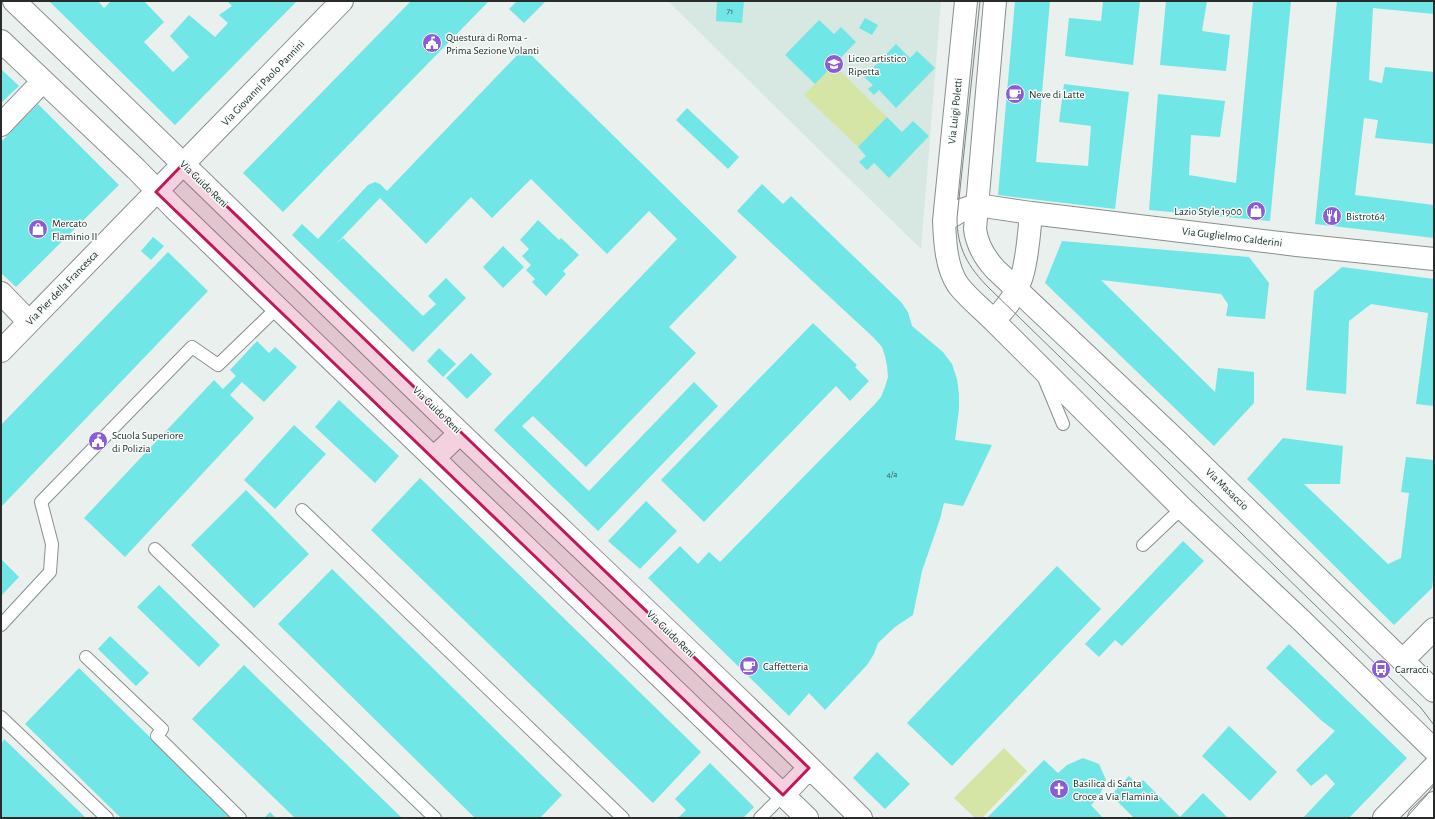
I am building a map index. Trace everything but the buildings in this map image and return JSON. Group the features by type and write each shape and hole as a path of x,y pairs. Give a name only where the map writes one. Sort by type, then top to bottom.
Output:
{"street":[{"name":"Via Guido Reni","path":"14,1 162,142 460,433 861,818"},
{"name":"Via Giovanni Paolo Pannini","path":"156,192 342,1"},
{"name":"Via Luigi Poletti","path":"966,1 944,221 946,247 954,276 961,288 993,320"},
{"path":"944,221 962,210 977,205 996,1"},
{"path":"1,41 136,169 156,192 807,818"},
{"path":"1,124 44,81"},
{"name":"Via Pier della Francesca","path":"1,351 156,192"},
{"name":"Via Guglielmo Calderini","path":"977,205 1031,213 1305,246 1434,259"},
{"name":"Via Masaccio","path":"977,205 975,229 976,238 979,246 991,265 1175,439 1434,691"},
{"path":"1031,213 1024,267 1018,290 1008,306 993,320 1182,508 1301,620 1434,750"},
{"path":"1,293 29,322"},
{"path":"434,458 460,433"},
{"path":"1403,660 1434,629"},
{"path":"1384,818 1434,767"},
{"path":"783,795 809,768"},
{"path":"1419,818 1434,803"}],"lane":[{"path":"1,625 50,572 52,544 41,502 192,347 218,365 277,308"},
{"path":"1040,368 1063,424"},
{"path":"1143,545 1182,508"},
{"path":"302,510 623,818"},
{"path":"155,549 435,818"},
{"path":"86,657 162,729 157,736 240,818"},
{"path":"1,717 107,818"},
{"path":"760,818 783,795"}],"highlighted area":[{"path":"183,164 809,768 783,795 156,192"}],"shaded area":[{"name":"Liceo artistico Ripetta","path":"668,1 941,1 921,249 797,128"}],"green space":[{"path":"834,65 887,117 858,147 804,95"},
{"path":"1004,748 1027,771 982,818 975,818 954,798"}],"tram line":[{"path":"980,1 957,218 959,239 970,265 989,288 1421,708 1434,725"},
{"path":"1406,818 1434,785"}],"place":[{"name":"Questura di Roma - Prima Sezione Volanti","path":"432,43"},
{"name":"Liceo artistico Ripetta","path":"834,64"},
{"name":"Neve di Latte","path":"1015,94"},
{"name":"Lazio Style 1900","path":"1256,211"},
{"name":"Bistrot64","path":"1332,216"},
{"name":"Mercato Flaminio II","path":"38,229"},
{"name":"Scuola Superiore di Polizia","path":"98,441"},
{"name":"Caffetteria","path":"749,666"},
{"name":"Carracci","path":"1381,669"},
{"name":"Basilica di Santa Croce a Via Flaminia","path":"1059,789"}]}
